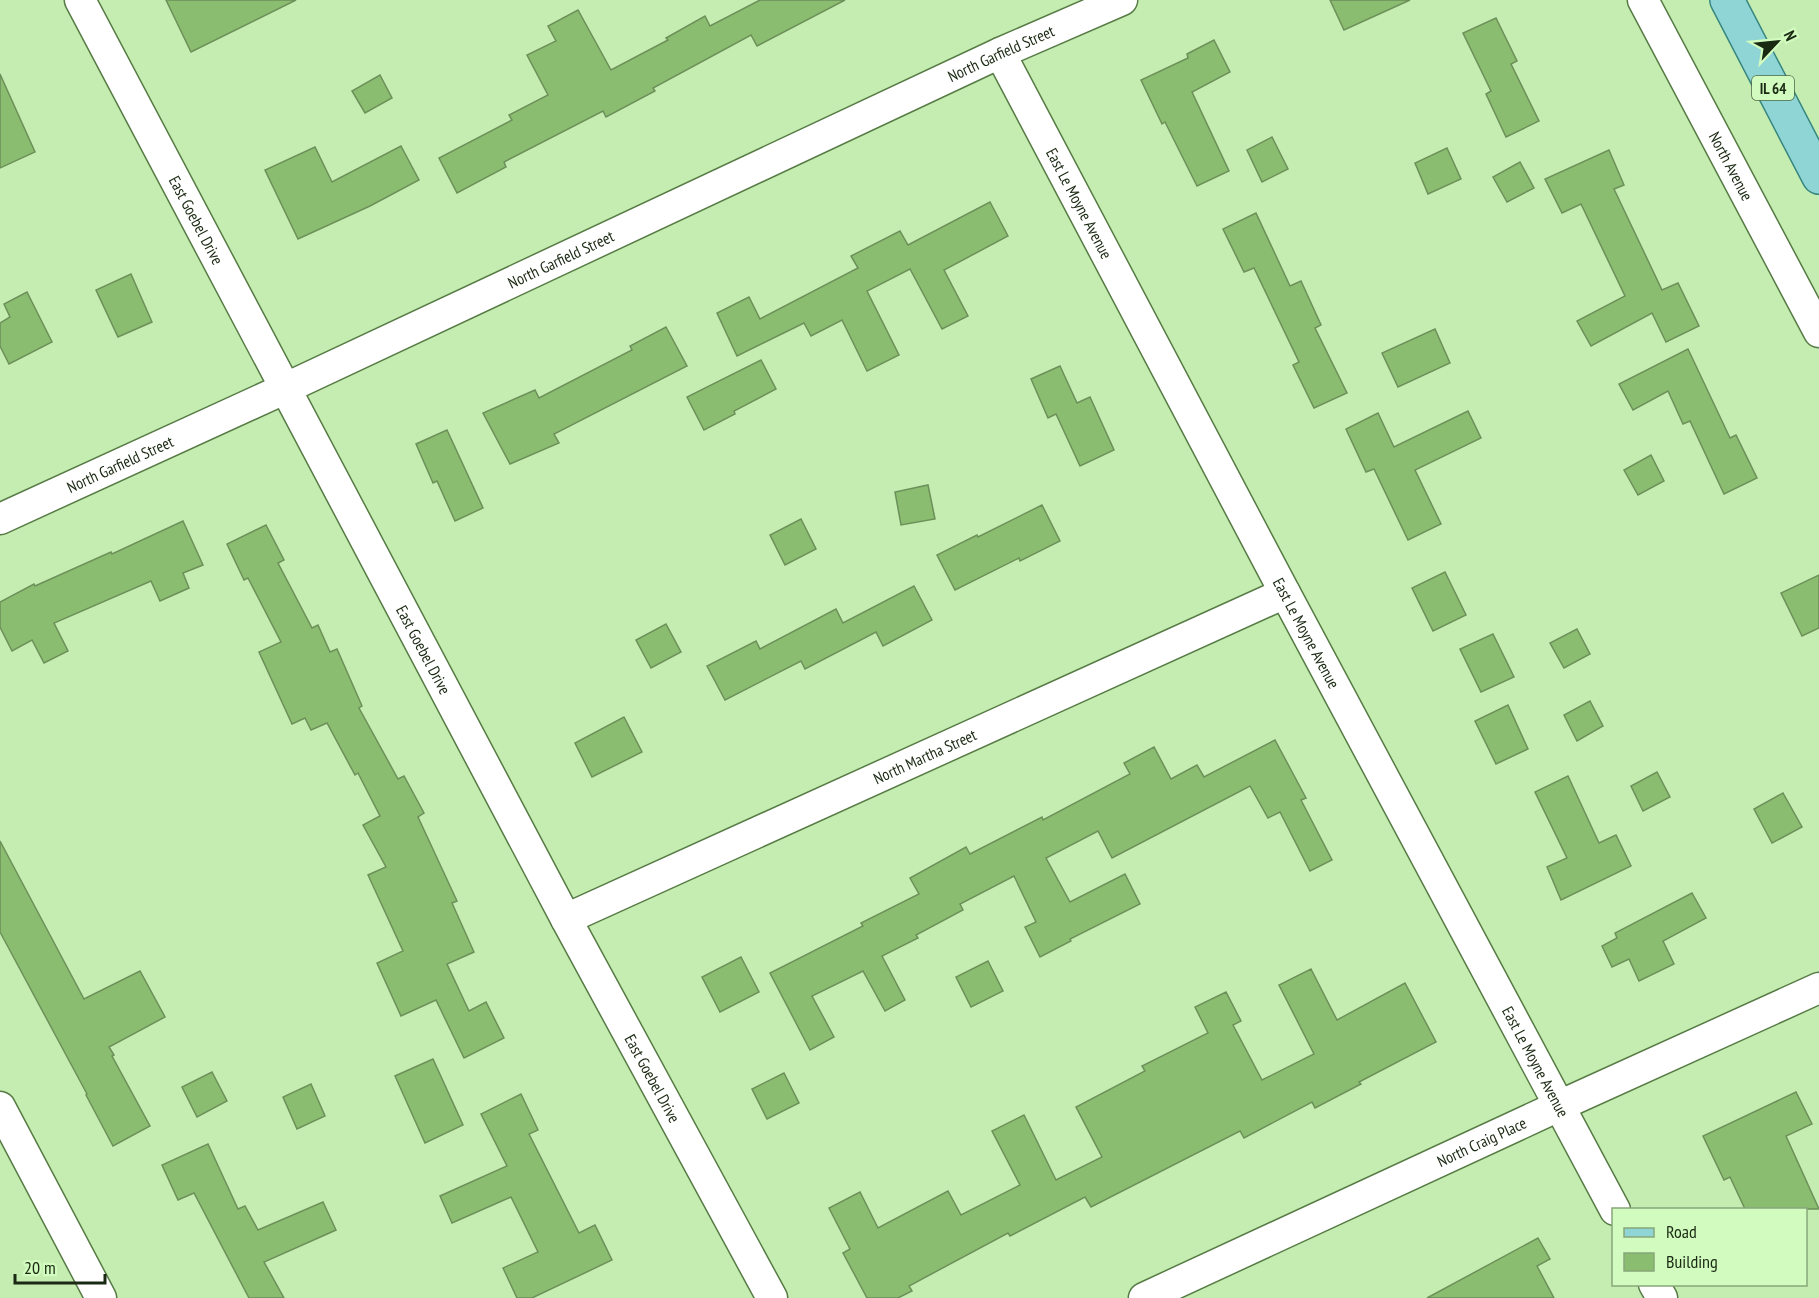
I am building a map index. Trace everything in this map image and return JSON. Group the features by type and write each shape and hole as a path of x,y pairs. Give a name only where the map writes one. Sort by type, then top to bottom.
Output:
{"main road":[{"name":"IL 64","path":"1727,0 1819,177"}],"street":[{"name":"East Goebel Drive","path":"80,0 566,920 772,1298"},
{"name":"North Garfield Street","path":"0,519 284,389 1000,53 1122,0"},
{"name":"North Avenue","path":"1643,0 1819,332"},
{"name":"East Le Moyne Avenue","path":"1000,53 1614,1208"},
{"name":"North Martha Street","path":"566,920 1285,592"},
{"name":"North Craig Place","path":"1144,1298 1819,988"},
{"path":"0,1107 101,1298"}],"building":[{"path":"166,0 296,0 191,52"},
{"path":"760,0 845,0 757,46 751,35 653,88 655,91 606,117 603,111 504,162 506,167 457,193 439,158 512,120 509,115 548,95 527,55 556,41 548,26 578,10 611,70 668,40 666,38 705,16 710,26"},
{"path":"1330,0 1410,0 1344,30"},
{"path":"1496,18 1517,61 1511,64 1539,121 1506,137 1486,94 1491,91 1463,33"},
{"path":"1214,40 1230,72 1192,92 1229,171 1197,186 1165,122 1162,124 1141,80 1188,58 1187,54"},
{"path":"0,74 35,152 0,168"},
{"path":"380,75 392,98 365,113 352,91"},
{"path":"1272,137 1288,169 1262,182 1247,150"},
{"path":"401,146 419,180 370,206 298,239 265,170 315,147 332,182"},
{"path":"1447,148 1461,179 1428,194 1415,163"},
{"path":"1609,150 1624,185 1614,189 1662,290 1678,283 1699,326 1666,342 1652,313 1591,346 1577,321 1625,296 1581,204 1562,213 1545,179"},
{"path":"1520,162 1534,188 1507,202 1493,177"},
{"path":"990,202 1008,236 944,270 968,316 942,329 910,269 867,291 899,355 867,371 842,320 811,336 804,323 737,356 717,313 749,297 760,319 858,268 851,256 900,231 908,245"},
{"path":"1256,213 1290,286 1301,281 1321,325 1315,328 1347,393 1314,408 1293,365 1299,362 1254,268 1244,272 1223,229"},
{"path":"131,274 152,322 118,337 96,290"},
{"path":"27,292 52,342 9,364 0,346 0,323 10,317 4,304"},
{"path":"666,327 687,366 554,434 559,443 510,464 483,413 535,390 539,398 632,350 630,346"},
{"path":"1435,329 1450,363 1398,387 1382,353"},
{"path":"1688,349 1730,438 1736,435 1757,478 1724,494 1690,421 1683,424 1668,391 1633,410 1619,384"},
{"path":"761,360 776,389 704,430 687,397"},
{"path":"1060,366 1077,403 1090,397 1114,450 1080,466 1056,414 1048,418 1031,379"},
{"path":"1468,411 1481,438 1415,470 1441,524 1408,540 1374,469 1366,472 1346,429 1378,413 1394,447"},
{"path":"447,430 483,508 455,521 437,481 433,483 416,444"},
{"path":"1651,455 1664,481 1638,495 1624,470"},
{"path":"928,485 935,519 901,525 895,492"},
{"path":"1042,505 1060,541 1020,561 1019,558 955,590 937,555"},
{"path":"801,519 816,549 785,565 770,535"},
{"path":"183,521 203,565 183,573 189,588 160,601 151,581 54,623 68,651 44,663 32,640 12,651 0,627 0,602 34,584 35,586 111,552 112,554"},
{"path":"266,525 284,560 278,563 312,628 318,625 330,652 337,649 362,706 359,708 398,779 404,776 424,813 418,817 457,901 452,903 474,952 447,964 469,1011 486,1002 504,1038 464,1058 436,1000 401,1016 377,963 403,951 368,875 386,867 363,825 380,816 358,773 355,775 327,723 311,730 305,718 292,724 259,652 281,642 248,578 244,580 227,544"},
{"path":"1445,572 1466,615 1433,631 1412,588"},
{"path":"1819,575 1819,628 1802,636 1781,593"},
{"path":"914,586 932,620 883,646 876,632 805,669 801,661 725,700 707,666 756,641 760,649 836,609 843,623"},
{"path":"666,624 681,652 651,668 636,640"},
{"path":"1577,629 1590,654 1564,668 1550,643"},
{"path":"1493,634 1514,677 1481,692 1460,649"},
{"path":"1590,701 1603,726 1577,741 1564,715"},
{"path":"1508,705 1528,749 1496,764 1475,721"},
{"path":"624,717 642,752 592,777 575,743"},
{"path":"1275,740 1306,798 1301,800 1332,860 1310,871 1280,812 1268,818 1250,786 1112,858 1098,831 1046,858 1070,902 1125,874 1140,904 1070,939 1071,941 1040,957 1025,927 1036,922 1014,876 960,904 963,910 916,935 918,938 882,956 905,1000 885,1011 863,971 812,996 834,1037 810,1050 770,973 863,926 861,923 919,894 910,878 966,847 970,854 1042,817 1043,820 1130,774 1124,763 1154,747 1171,779 1197,765 1204,777"},
{"path":"1657,772 1670,797 1643,811 1631,786"},
{"path":"1568,776 1599,843 1616,835 1631,866 1561,900 1547,867 1567,858 1535,792"},
{"path":"1783,793 1802,827 1772,843 1754,809"},
{"path":"0,841 84,999 140,971 165,1017 109,1047 150,1126 113,1146 0,932"},
{"path":"1692,893 1706,918 1663,941 1674,964 1639,981 1629,959 1612,967 1602,946 1617,938 1615,933"},
{"path":"741,957 759,992 720,1012 702,977"},
{"path":"988,961 1003,991 971,1007 956,977"},
{"path":"1311,969 1337,1020 1405,983 1436,1042 1315,1108 1312,1102 1244,1138 1240,1131 1091,1207 1085,1197 1010,1236 1008,1233 909,1286 912,1291 898,1298 867,1298 843,1253 850,1249 829,1208 860,1192 878,1228 948,1191 961,1215 1020,1185 992,1131 1024,1115 1056,1180 1102,1157 1076,1107 1145,1071 1142,1066 1208,1033 1195,1007 1226,992 1241,1021 1233,1025 1262,1080 1314,1054 1279,985"},
{"path":"433,1059 463,1125 425,1143 395,1076"},
{"path":"212,1072 227,1101 197,1117 182,1087"},
{"path":"784,1073 799,1103 767,1119 752,1089"},
{"path":"311,1084 325,1116 297,1129 283,1097"},
{"path":"1796,1092 1812,1124 1786,1136 1819,1209 1745,1208 1730,1177 1724,1180 1703,1136"},
{"path":"521,1094 538,1130 529,1134 579,1233 595,1225 612,1260 532,1298 517,1298 503,1268 538,1252 511,1197 452,1223 440,1196 507,1166 481,1114"},
{"path":"208,1144 238,1209 245,1206 258,1230 323,1202 336,1230 264,1262 284,1298 249,1298 194,1193 178,1200 162,1165"},
{"path":"1538,1238 1550,1259 1537,1266 1554,1298 1427,1298"}]}
